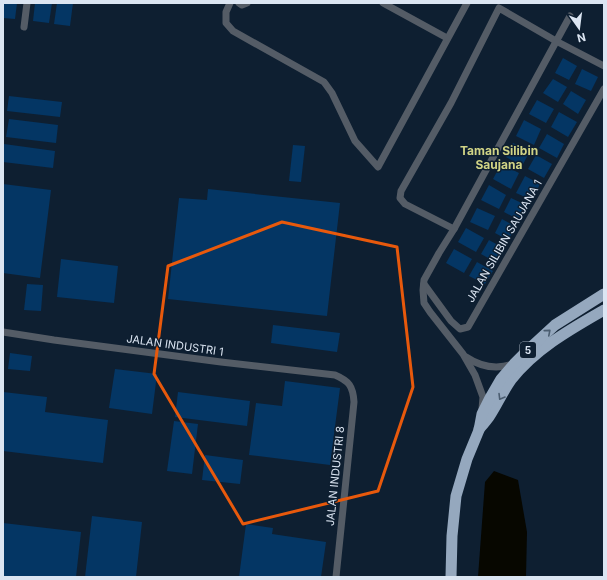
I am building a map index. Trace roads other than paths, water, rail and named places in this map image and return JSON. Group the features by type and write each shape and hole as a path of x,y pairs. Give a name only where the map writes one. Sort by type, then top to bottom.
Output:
{"highway":[{"name":"5","path":"451,577 452,536 456,496 467,459 479,430 482,414 490,398 501,379 514,364 555,326 604,294"},
{"name":"5","path":"479,430 489,418 511,380 526,363 545,347 567,332 604,310"}],"street":[{"path":"24,27 27,3"},
{"path":"230,3 226,12 226,23 233,31 324,82 332,93 355,141 378,167 467,3"},
{"path":"239,3 242,5 246,3"},
{"path":"383,3 447,38"},
{"path":"454,229 405,204 400,198 401,192 451,103 499,8 556,41 604,66"},
{"path":"482,414 483,397 475,375 463,354 424,303 424,280 454,229 570,16"},
{"name":"JALAN SILIBIN SAUJANA 1","path":"424,284 451,321 460,329 468,327 604,89"},
{"name":"JALAN INDUSTRI 1","path":"3,332 221,362 335,375 344,379"},
{"path":"463,354 477,363 486,366 505,367 514,364"},
{"name":"JALAN INDUSTRI 8","path":"336,577 354,402 352,390 344,379"}],"district":[{"name":"Taman Silibin Saujana","path":"499,157"}]}
